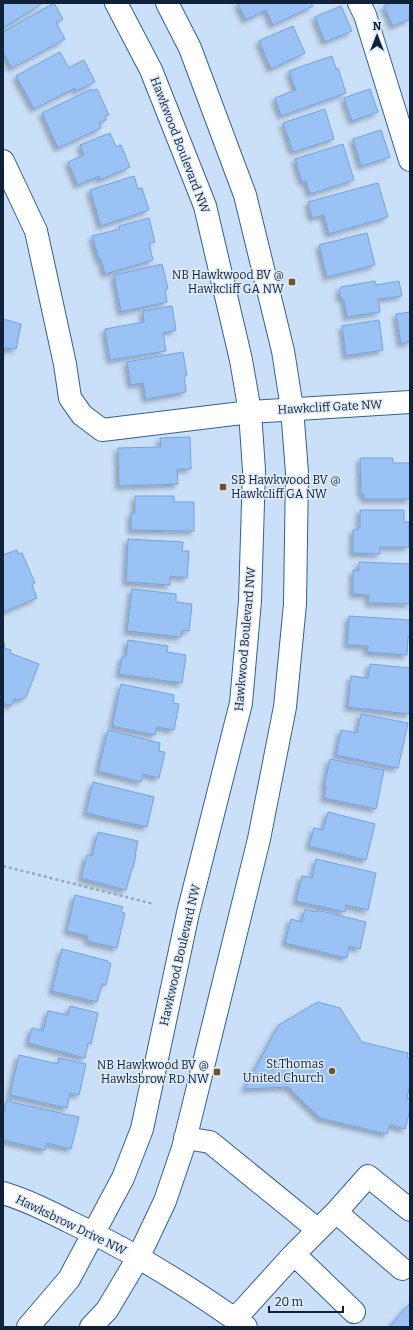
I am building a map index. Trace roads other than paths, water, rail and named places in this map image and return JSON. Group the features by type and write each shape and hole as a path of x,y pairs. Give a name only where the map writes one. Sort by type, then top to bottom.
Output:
{"street":[{"name":"Hawkwood Boulevard NW","path":"28,1327 69,1279 123,1178 142,1128 188,913 241,703 250,601 254,470 250,412 241,360 205,206 151,70 116,3"},
{"path":"91,1327 107,1310 138,1258 165,1201 185,1138 259,838 285,707 295,604 297,473 292,408 283,351 245,195 190,48 166,3"},
{"path":"359,3 365,15 410,160"},
{"name":"Hawkcliff Gate NW","path":"3,161 36,231 65,364 70,398 82,415 102,430 292,408 410,402"},
{"path":"185,1138 210,1142 318,1230"},
{"path":"241,1323 294,1254 336,1212 368,1176 410,1210"},
{"name":"Hawksbrow Drive NW","path":"3,1194 22,1199 94,1233 213,1303 241,1323"},
{"path":"336,1212 402,1269"},
{"path":"294,1254 354,1312"}],"place":[{"name":"NB Hawkwood BV @ Hawkcliff GA NW","path":"292,282"},
{"name":"SB Hawkwood BV @ Hawkcliff GA NW","path":"223,487"},
{"name":"St.Thomas United Church","path":"332,1071"},
{"name":"NB Hawkwood BV @ Hawksbrow RD NW","path":"217,1072"}]}
